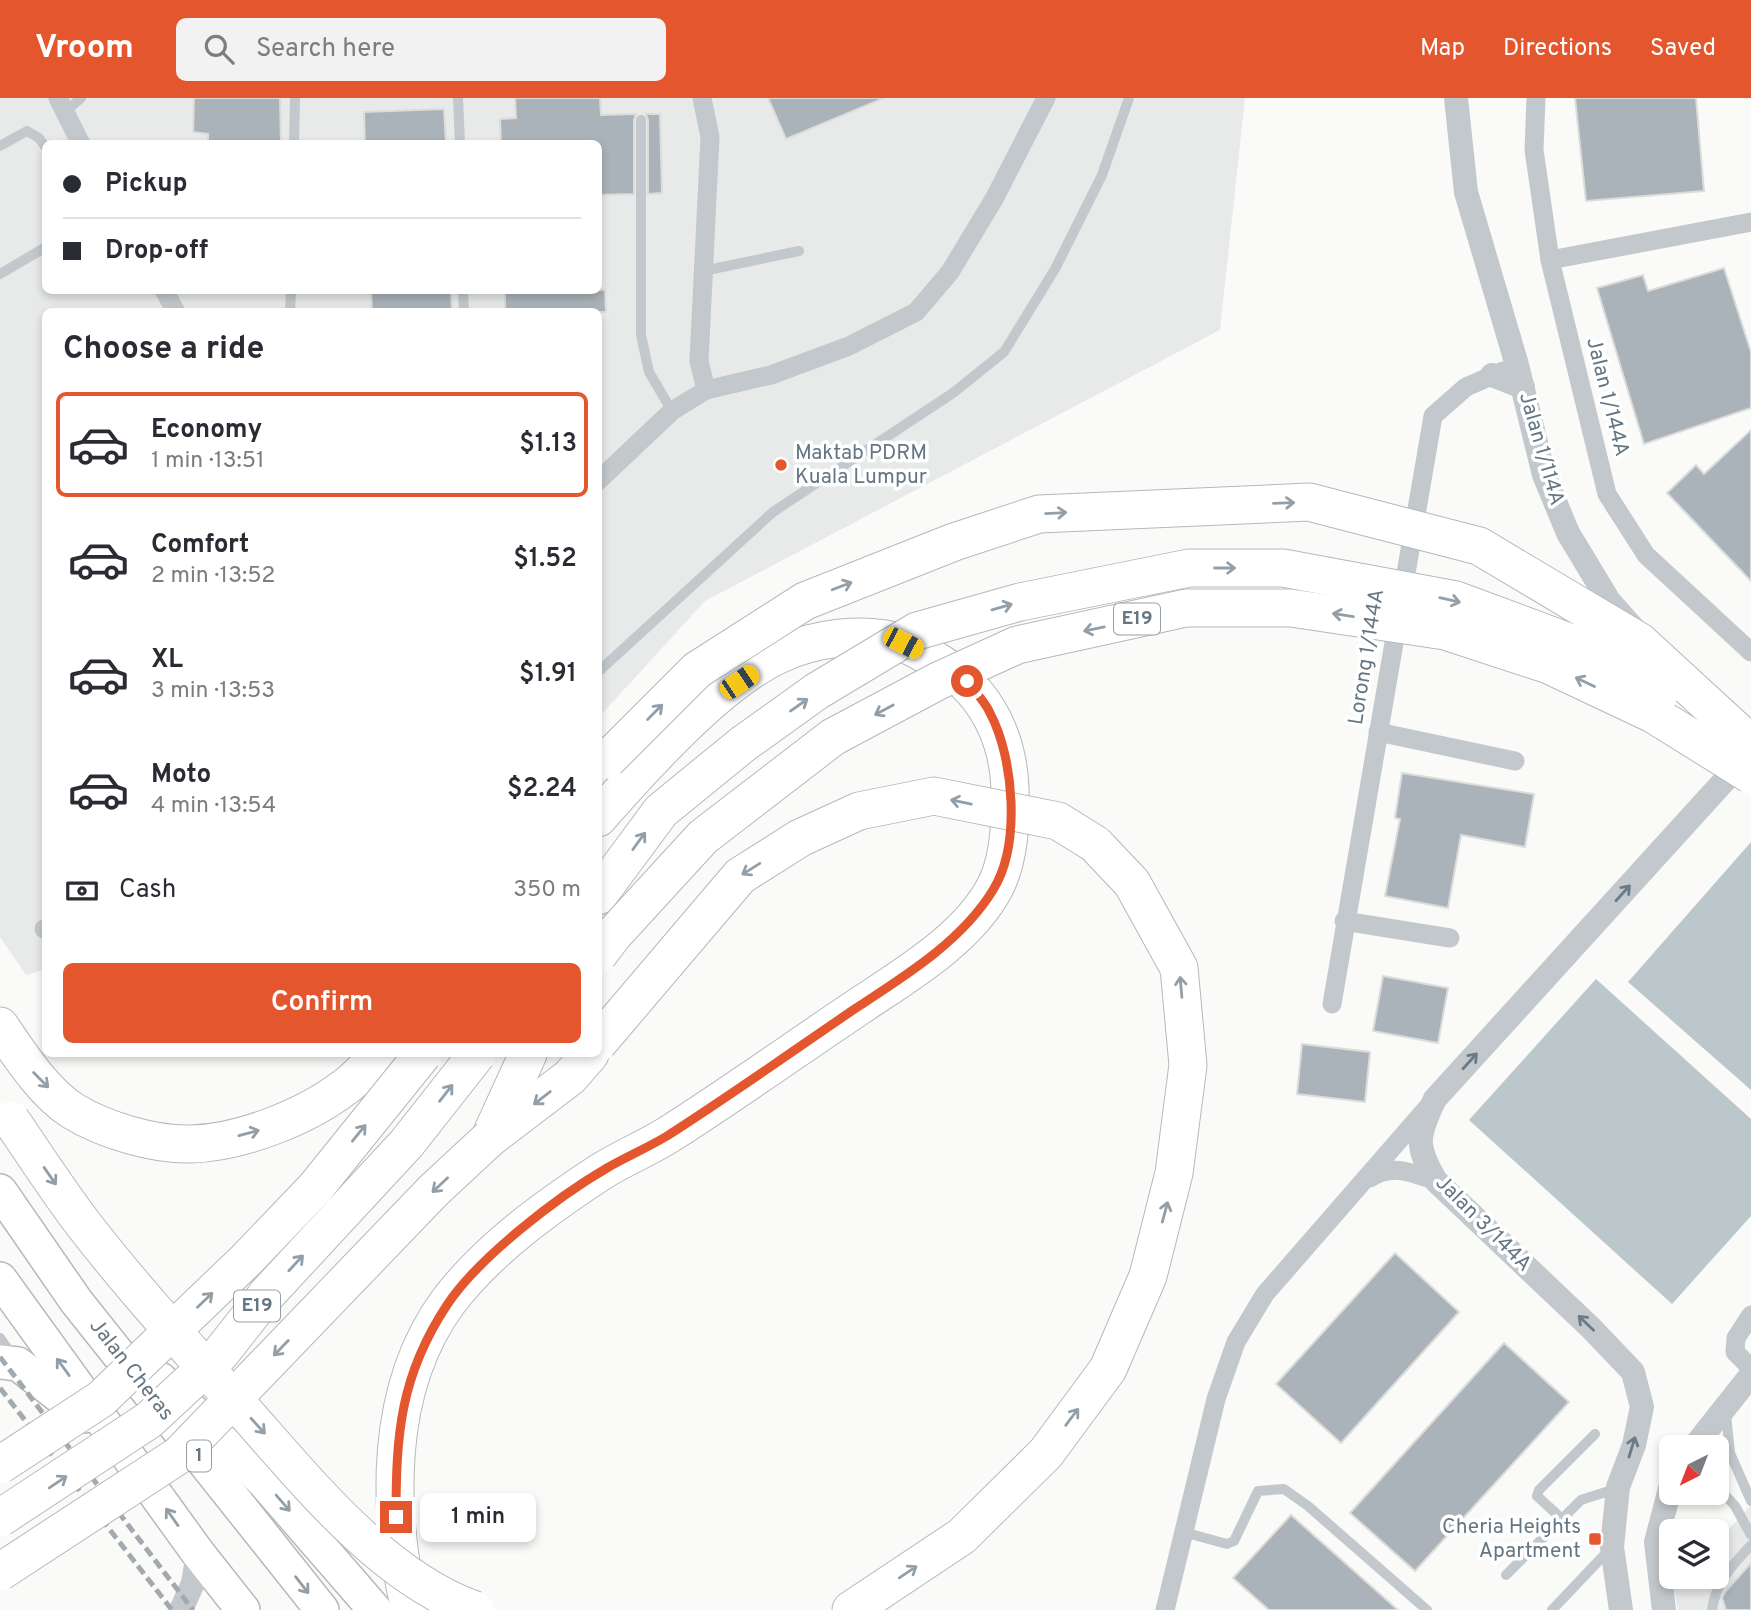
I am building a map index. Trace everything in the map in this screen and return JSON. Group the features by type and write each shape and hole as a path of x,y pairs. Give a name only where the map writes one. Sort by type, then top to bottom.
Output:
{"highway":[{"path":"602,767 697,670 804,601 954,542 1039,514 1309,502 1479,546 1640,642 1751,744"},
{"name":"E19","path":"602,891 661,811 743,744 817,691 917,631 1020,602 1189,568 1283,568 1456,600 1592,651 1751,762"},
{"name":"E19","path":"602,950 703,837 833,737 938,681 1017,645 1186,608 1291,608 1445,631 1549,665 1653,714 1751,775"},
{"path":"410,1610 398,1557 396,1466 400,1415 418,1357 447,1303 493,1253 547,1211 604,1170 665,1137 945,944 975,915 995,887 1005,857 1010,805 1009,774 1002,741 989,710 967,681 903,643 868,636 823,641 778,655 719,695 633,779 602,814"},
{"path":"602,1038 740,876 800,838 859,811 934,796 1058,821 1095,844 1132,883 1179,968 1188,1065 1174,1173 1148,1276 1108,1369 1046,1453 962,1536 851,1610"},
{"path":"0,1026 29,1068 72,1110 123,1134 190,1144 251,1134 298,1115 345,1087 376,1057"},
{"path":"0,1465 101,1399 247,1260 314,1188 421,1057"},
{"name":"E19","path":"0,1518 149,1420 220,1354 268,1293 407,1143 475,1057"},
{"name":"E19","path":"0,1572 178,1455 434,1190 489,1138 527,1057"},
{"path":"489,1138 570,1076 587,1057"},
{"path":"6,1111 83,1224 306,1480 376,1549 450,1601 475,1610"},
{"name":"Jalan Cheras","path":"0,1191 76,1301 322,1610"},
{"path":"0,1279 198,1553 243,1610"},
{"path":"76,1301 174,1391 264,1482 375,1610"},
{"path":"6,1355 118,1441"}],"street":[{"path":"702,98 710,136 699,361 706,390"},
{"path":"602,476 672,411 706,390 771,375 849,346 916,312 950,272 994,199 1046,98"},
{"name":"Jalan 1/114A","path":"1456,98 1466,192 1520,376 1544,475 1568,533 1609,601 1637,633 1751,733"},
{"name":"Jalan 1/144A","path":"1536,98 1534,150 1550,260 1607,495 1646,555 1751,652"},
{"path":"61,105 79,140"},
{"path":"1550,260 1751,222"},
{"path":"1492,375 1520,376"},
{"name":"Lorong 1/144A","path":"1332,1003 1433,416 1466,387 1492,375"},
{"path":"1378,732 1515,761"},
{"name":"Jalan 3/144A","path":"1622,1610 1612,1547 1618,1487 1634,1445 1642,1407 1633,1373 1591,1328 1436,1181 1420,1155 1420,1130 1434,1099 1751,751"},
{"path":"1344,921 1450,938"},
{"path":"1165,1610 1216,1399 1236,1342 1265,1294 1364,1183 1434,1099"},
{"path":"1364,1183 1378,1173 1401,1169 1436,1181"},
{"path":"1751,1315 1736,1338 1735,1352 1751,1368"},
{"path":"1703,1435 1751,1375"},
{"path":"1664,1610 1656,1542 1666,1505"},
{"path":"181,1610 193,1583 198,1553"}],"lane":[{"path":"61,105 81,98"},
{"path":"294,140 295,98"},
{"path":"458,98 460,140"},
{"path":"602,668 773,512 953,393 1004,352 1055,269 1102,175 1129,98"},
{"path":"641,120 641,335 649,372 672,411"},
{"path":"0,146 27,131 42,142"},
{"path":"0,274 42,249"},
{"path":"703,271 799,251"},
{"path":"1725,1407 1730,1453 1751,1501"},
{"path":"1562,1519 1537,1496 1539,1490 1595,1434"},
{"path":"1506,1576 1581,1500 1604,1495 1618,1487"},
{"path":"1184,1532 1227,1544 1234,1541 1258,1492 1283,1489 1308,1506 1427,1610"},
{"path":"1729,1499 1751,1535"},
{"path":"1712,1610 1714,1593 1724,1574 1751,1545"},
{"path":"1552,1610 1612,1547"}],"shaded area":[{"name":"Maktab PDRM Kuala Lumpur","path":"0,98 1245,98 1220,330 705,601 602,714 602,308 42,308 42,970 26,975 0,937"},
{"path":"1751,842 1751,1090 1628,982"},
{"path":"1596,979 1751,1119 1751,1216 1672,1304 1469,1120"},
{"path":"1751,1505 1751,1610 1678,1610 1674,1589 1729,1589 1729,1529"}],"building":[{"path":"194,98 280,98 281,140 208,140 208,134 193,132"},
{"path":"515,98 600,98 601,115 636,114 634,194 602,195 602,140 501,140 500,119 516,118"},
{"path":"768,98 884,98 786,139"},
{"path":"1575,98 1696,98 1704,191 1586,201"},
{"path":"444,109 446,140 365,140 364,112"},
{"path":"646,114 660,114 662,193 648,194"},
{"path":"1724,268 1751,352 1751,408 1644,444 1597,288 1643,275 1648,291"},
{"path":"602,290 605,290 606,312 602,312 602,308 505,308 505,294 602,294"},
{"path":"371,294 451,294 452,308 372,308"},
{"path":"1751,430 1751,581 1667,493 1696,465 1704,474"},
{"path":"1402,773 1534,794 1525,847 1461,835 1448,908 1385,896 1400,819 1395,818"},
{"path":"1383,976 1448,988 1438,1043 1373,1031"},
{"path":"1302,1044 1370,1052 1365,1102 1297,1094"},
{"path":"1395,1253 1459,1312 1341,1443 1276,1384"},
{"path":"1504,1343 1569,1402 1415,1571 1350,1513"},
{"path":"1291,1515 1398,1610 1269,1610 1233,1578"},
{"path":"1751,1563 1751,1610 1726,1610 1722,1598"}],"railway":[{"path":"0,1357 193,1610"},
{"path":"0,1388 172,1610"}],"place":[{"name":"Maktab PDRM Kuala Lumpur","path":"781,465"},
{"name":"Cheria Heights Apartment","path":"1595,1539"}],"route":[{"path":"396,1517 400,1415 418,1357 447,1303 493,1253 604,1170 665,1137 873,997 945,944 975,915 995,887 1005,857 1010,805 1009,774 1002,741 989,710 967,681"}]}
